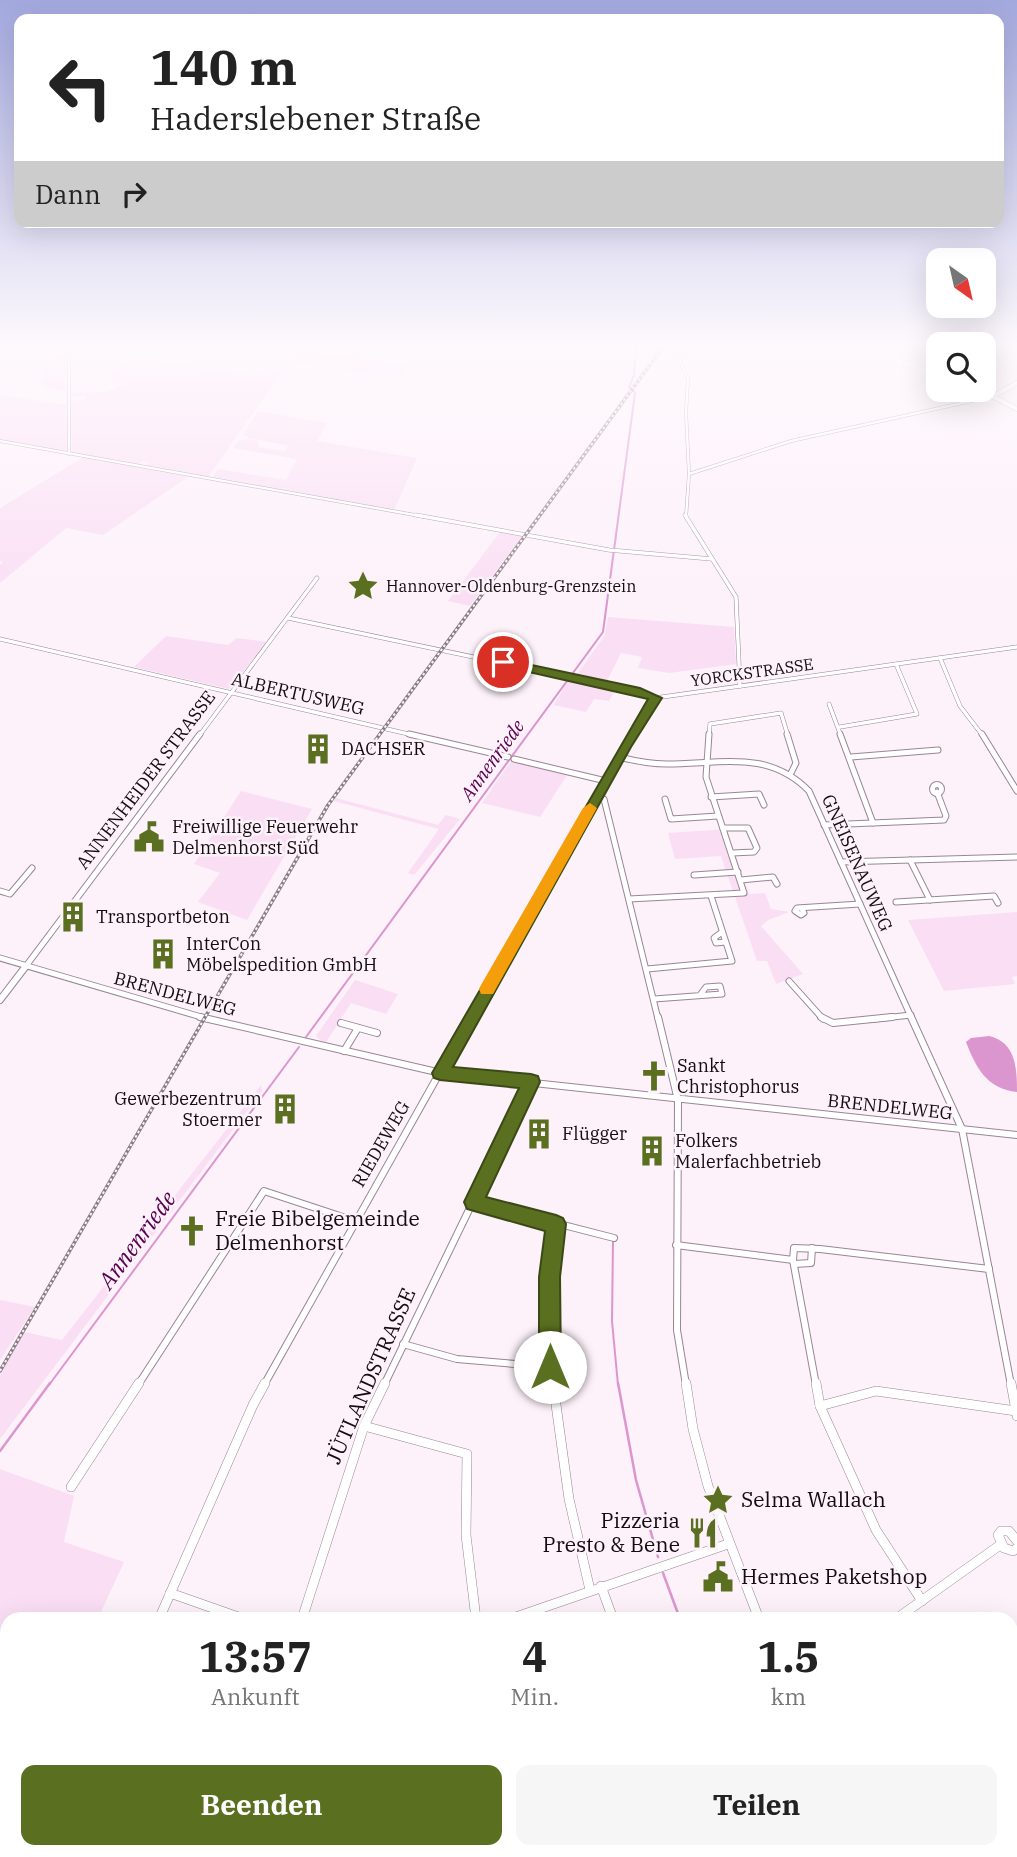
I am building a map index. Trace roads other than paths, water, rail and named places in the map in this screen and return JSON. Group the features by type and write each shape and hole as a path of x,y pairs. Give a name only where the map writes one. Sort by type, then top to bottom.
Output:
{"street":[{"path":"69,434 69,454"},
{"path":"687,434 689,474 685,516 736,597 740,686"},
{"path":"689,474 791,441 824,434"},
{"path":"0,441 617,552 712,558"},
{"name":"ANNENHEIDER STRASSE","path":"0,1000 317,578"},
{"name":"YORCKSTRASSE","path":"288,618 572,677 640,692 655,698 1017,647"},
{"name":"ALBERTUSWEG","path":"0,639 606,780"},
{"path":"940,658 960,706 981,732 1017,791"},
{"path":"840,727 917,714 896,664"},
{"name":"RIEDEWEG","path":"162,1612 253,1405 355,1221 655,698"},
{"path":"829,704 840,727 873,823"},
{"path":"619,757 645,763 706,763 765,763 791,773 796,763 781,713 710,724 706,763 706,776 744,893 629,899"},
{"path":"767,715 783,722"},
{"path":"851,757 938,750"},
{"name":"GNEISENAUWEG","path":"791,773 809,791 962,1129 1016,1413"},
{"path":"824,825 944,820 946,817 937,792"},
{"path":"711,797 759,794 764,805"},
{"path":"597,796 604,799 678,1100 677,1330 693,1429 708,1486 728,1544 756,1612"},
{"path":"665,799 671,819 718,816"},
{"path":"723,828 748,828 757,848 754,852 732,853"},
{"path":"841,862 1017,857"},
{"path":"910,860 930,900"},
{"path":"0,891 10,894 32,868"},
{"path":"694,875 738,872"},
{"path":"741,880 774,877 776,884"},
{"path":"647,969 732,961 710,896"},
{"path":"895,902 994,896 998,903"},
{"path":"802,909 860,904"},
{"name":"BRENDELWEG","path":"0,958 188,1014 440,1073 1017,1135"},
{"path":"789,981 823,1020 833,1023 911,1015"},
{"path":"654,999 700,995"},
{"path":"341,1023 377,1033"},
{"path":"344,1051 358,1028"},
{"name":"JÜTLANDSTRASSE","path":"304,1612 365,1426 531,1082"},
{"path":"71,1488 264,1191 355,1221"},
{"path":"474,1202 614,1238"},
{"path":"556,1224 550,1277 550,1367 557,1438 572,1518 590,1590"},
{"path":"676,1245 811,1263 812,1248"},
{"path":"922,1601 876,1530 820,1406 794,1262 794,1248 989,1269"},
{"path":"403,1344 447,1357 508,1366 550,1367"},
{"path":"820,1406 876,1391 1016,1413"},
{"path":"365,1426 467,1454 467,1549 475,1612"},
{"path":"1017,1538 1006,1530 998,1535 1000,1545 1006,1550 1013,1551 1017,1548"},
{"path":"529,1612 728,1544"},
{"path":"906,1612 1000,1545"},
{"path":"601,1586 610,1612"},
{"path":"170,1593 224,1612"}],"waterway":[{"name":"Annenriede","path":"306,1037 603,632 630,434"},
{"name":"Annenriede","path":"49,1385 299,1047"},
{"path":"613,1241 612,1321 618,1385"},
{"name":"Annenriede","path":"0,1451 50,1383"},
{"path":"618,1383 636,1480 658,1557"},
{"path":"663,1573 677,1612"}],"railway":[{"path":"0,1371 328,805 600,434"}],"place":[{"name":"Hannover-Oldenburg-Grenzstein","path":"363,586"},
{"name":"DACHSER","path":"318,749"},
{"name":"Freiwillige Feuerwehr Delmenhorst Süd","path":"149,837"},
{"name":"Transportbeton","path":"73,917"},
{"name":"InterCon Möbelspedition GmbH","path":"163,954"},
{"name":"Sankt Christophorus","path":"654,1076"},
{"name":"Gewerbezentrum Stoermer","path":"285,1109"},
{"name":"Flügger","path":"539,1134"},
{"name":"Folkers Malerfachbetrieb","path":"652,1151"},
{"name":"Freie Bibelgemeinde Delmenhorst","path":"192,1231"},
{"name":"Selma Wallach","path":"718,1500"},
{"name":"Pizzeria Presto & Bene","path":"703,1533"},
{"name":"Hermes Paketshop","path":"718,1577"}]}
